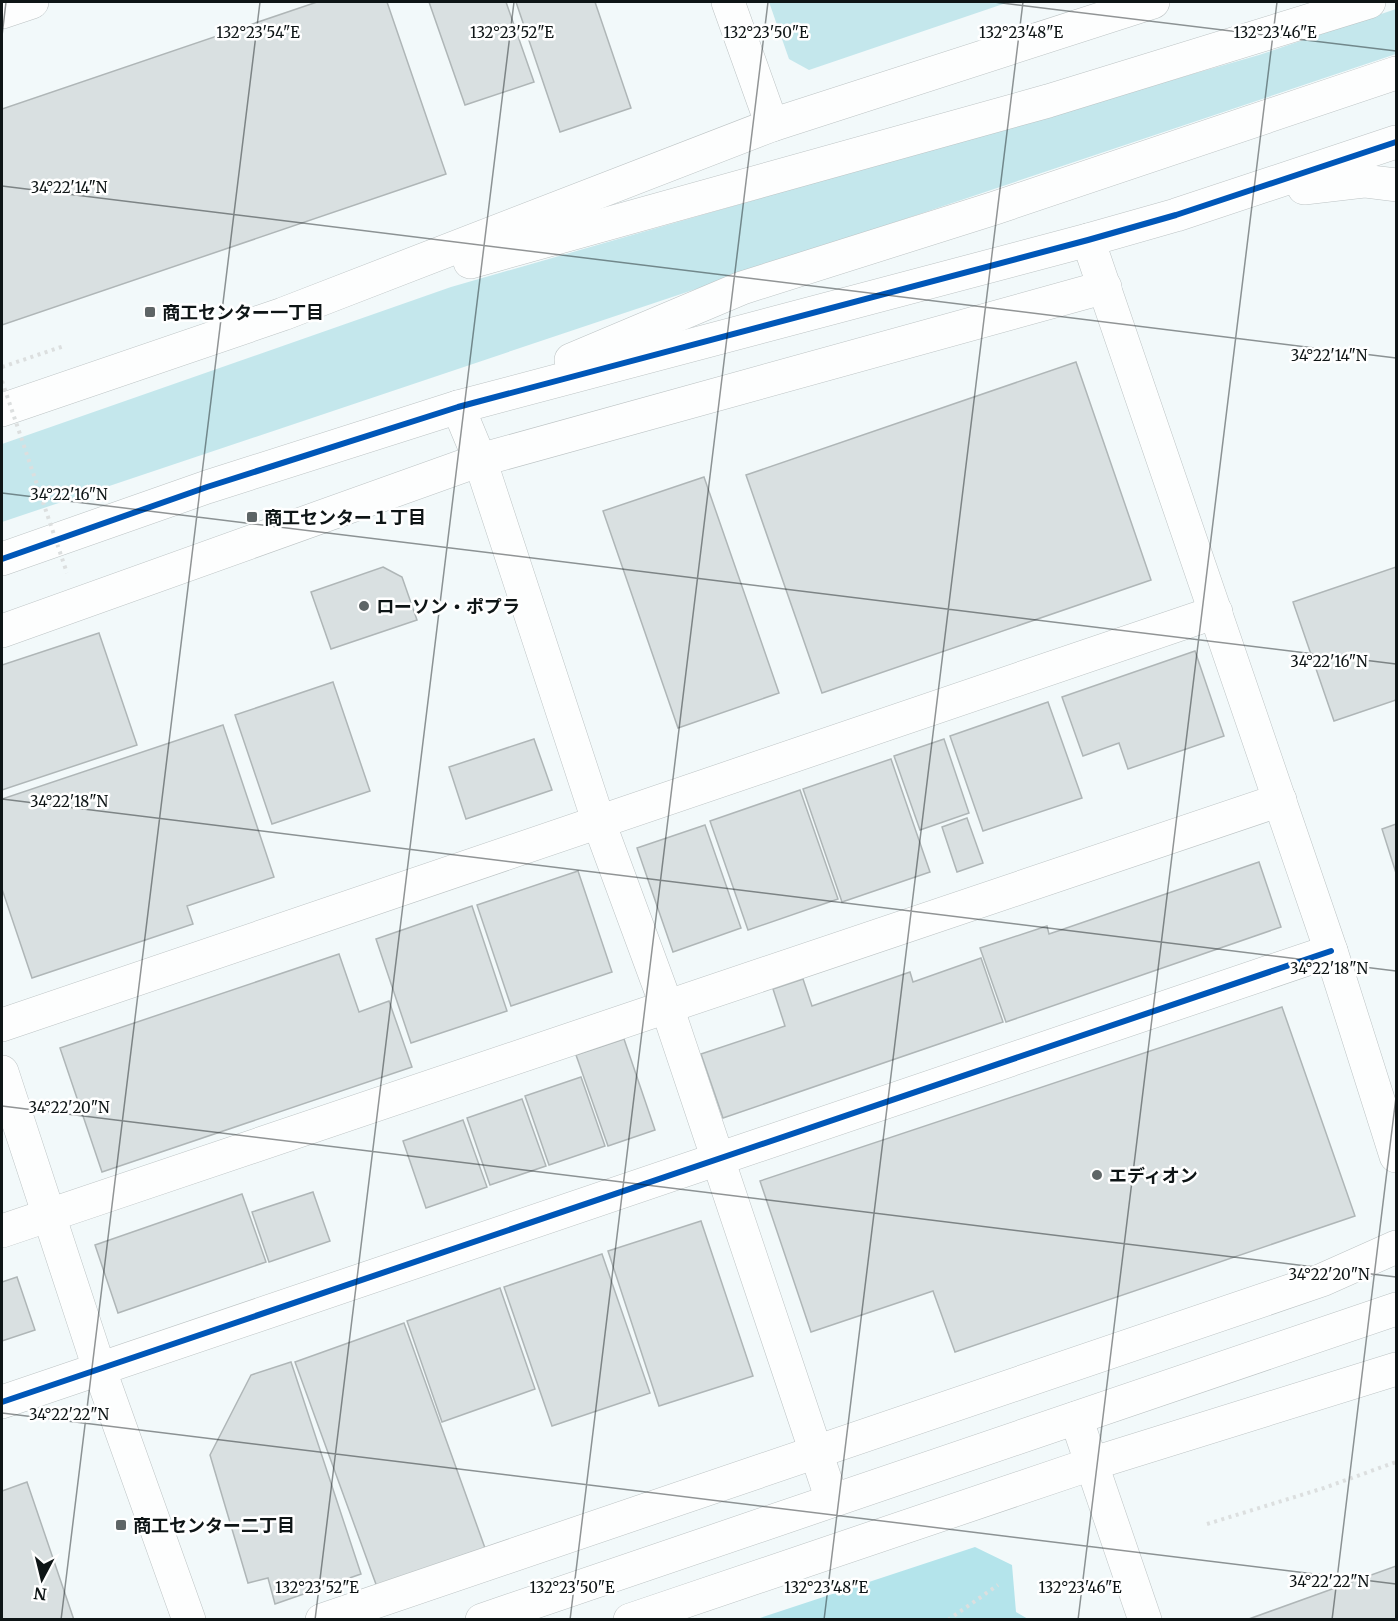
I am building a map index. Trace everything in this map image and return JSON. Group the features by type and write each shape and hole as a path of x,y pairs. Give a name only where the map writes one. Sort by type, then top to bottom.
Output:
{"street":[{"path":"2,12 32,2"},
{"path":"728,2 772,125"},
{"path":"2,410 283,314 772,125 1153,2"},
{"path":"283,314 1037,104 1369,2"},
{"path":"458,407 742,288 995,208 1396,73"},
{"path":"2,559 207,486 458,407 1088,240 1176,215 1396,142"},
{"path":"1176,215 1226,208 1315,185 1364,181 1396,185"},
{"path":"1088,240 1331,951 1396,1156"},
{"path":"2,631 480,460 1105,287"},
{"path":"458,407 480,460 598,820 667,1007 814,1452 832,1500"},
{"path":"2,1026 598,820 1216,612"},
{"path":"2,1231 1280,800"},
{"path":"2,1402 716,1157 1331,951"},
{"path":"2,1072 99,1368 189,1620"},
{"path":"322,1620 1322,1280 1396,1247"},
{"path":"482,1620 1396,1309"},
{"path":"630,1620 1091,1464 1396,1369"},
{"path":"1076,1418 1145,1620"}],"path":[{"path":"2,367 64,346"},
{"path":"2,381 67,573"},
{"path":"1208,1524 1324,1488 1396,1462"},
{"path":"948,1620 998,1585"}],"shaded area":[{"path":"769,2 1009,2 809,70 789,59"},
{"path":"1396,9 1396,54 2,522 2,444 451,287 1259,55"},
{"path":"975,1547 1012,1565 1016,1612 1028,1619 757,1619"}],"building":[{"path":"317,2 387,2 446,174 2,325 2,109"},
{"path":"429,2 506,2 534,82 465,105"},
{"path":"516,2 595,2 631,108 560,132"},
{"path":"1076,362 1151,580 822,693 746,475"},
{"path":"704,477 779,693 678,728 603,511"},
{"name":"ローソン・ポプラ","path":"383,567 402,577 417,620 331,649 311,592"},
{"path":"1396,567 1396,700 1334,721 1293,602"},
{"path":"99,633 137,745 2,790 2,665"},
{"path":"1195,651 1224,736 1128,769 1119,743 1083,756 1062,697"},
{"path":"333,682 370,791 272,824 235,715"},
{"path":"1048,702 1082,798 983,831 950,736"},
{"path":"223,725 274,877 187,906 193,924 32,978 2,889 2,799"},
{"path":"534,739 552,790 466,819 449,767"},
{"path":"944,739 969,813 920,830 894,756"},
{"path":"891,759 930,872 842,902 803,789"},
{"path":"800,790 838,899 748,930 710,821"},
{"path":"967,818 983,863 957,872 942,827"},
{"path":"1396,824 1396,873 1382,829"},
{"path":"705,825 741,928 673,952 637,848"},
{"path":"1259,862 1281,927 1006,1022 980,948 1047,926 1049,934"},
{"path":"578,871 612,972 511,1006 477,905"},
{"path":"472,906 507,1011 411,1043 376,939"},
{"path":"339,954 359,1012 389,1001 412,1067 102,1172 60,1048"},
{"path":"981,958 1003,1022 723,1118 701,1054 785,1026 773,989 803,979 812,1006 910,972 913,982"},
{"path":"1282,1007 1355,1216 955,1352 933,1291 811,1332 760,1181"},
{"path":"624,1039 655,1130 608,1146 576,1055"},
{"path":"581,1077 605,1146 549,1165 525,1096"},
{"path":"522,1099 546,1166 490,1185 467,1118"},
{"path":"463,1120 487,1187 426,1208 403,1141"},
{"path":"313,1192 330,1241 269,1262 252,1212"},
{"path":"242,1194 266,1262 118,1313 95,1245"},
{"path":"701,1221 753,1376 659,1406 608,1251"},
{"path":"602,1254 650,1393 552,1426 504,1287"},
{"path":"17,1277 35,1330 2,1341 2,1282"},
{"path":"500,1288 535,1389 442,1422 407,1321"},
{"path":"404,1323 485,1548 377,1587 295,1362"},
{"path":"291,1362 361,1574 275,1604 268,1578 248,1583 210,1455 251,1375"},
{"path":"27,1482 74,1620 2,1620 2,1491"},
{"path":"1396,1566 1396,1620 1246,1620"}],"cycle path":[{"path":"2,559 207,487 458,407 1088,240 1176,215 1396,142"},
{"path":"2,1402 1331,951"}],"place":[{"name":"商工センター一丁目","path":"150,312"},
{"name":"商工センター１丁目","path":"252,517"},
{"name":"ローソン・ポプラ","path":"364,606"},
{"name":"エディオン","path":"1097,1175"},
{"name":"商工センター二丁目","path":"121,1525"}]}
